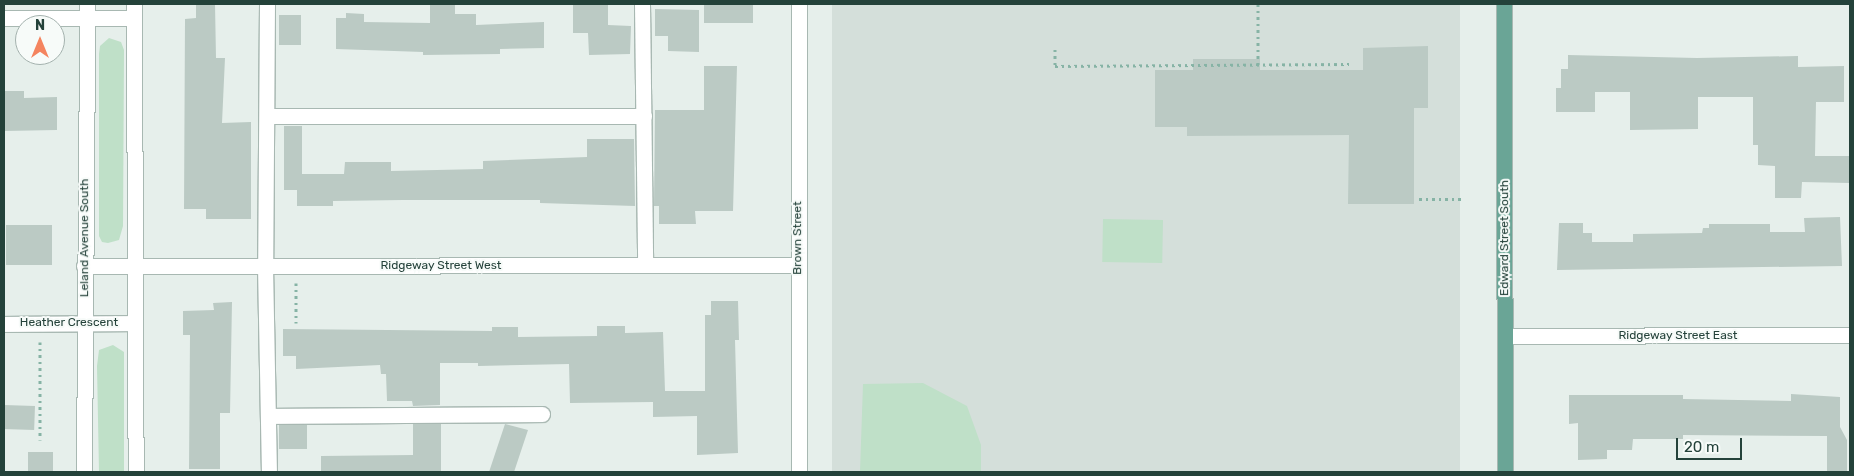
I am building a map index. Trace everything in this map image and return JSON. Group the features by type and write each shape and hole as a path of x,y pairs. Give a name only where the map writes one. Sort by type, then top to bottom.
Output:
{"main road":[{"name":"Edward Street South","path":"1504,4 1505,472"}],"street":[{"path":"266,4 266,266 269,472"},
{"path":"642,4 645,265"},
{"name":"Brown Street","path":"799,4 799,472"},
{"path":"4,18 87,11 134,11 136,472"},
{"name":"Leland Avenue South","path":"84,472 87,11"},
{"path":"267,116 644,116"},
{"name":"Ridgeway Street West","path":"84,266 798,265"},
{"name":"Heather Crescent","path":"4,324 135,323"},
{"name":"Ridgeway Street East","path":"1505,336 1850,336"},
{"path":"268,416 542,414"}],"path":[{"path":"1258,4 1258,65"},
{"path":"1054,49 1055,66 1349,64"},
{"path":"1419,199 1465,199"},
{"path":"296,266 296,323"},
{"path":"39,324 40,440"}],"shaded area":[{"path":"832,4 1460,4 1460,472 832,472"}],"green space":[{"path":"109,38 121,42 124,50 123,226 119,240 108,243 102,242 99,236 99,54 100,46"},
{"path":"1103,219 1163,220 1162,263 1102,262"},
{"path":"113,345 124,352 124,472 99,472 97,366 99,350"},
{"path":"923,383 967,406 981,445 981,472 860,472 863,384"}],"building":[{"path":"196,4 215,4 216,58 225,58 222,123 251,122 251,219 206,219 206,209 184,209 185,19 196,18"},
{"path":"430,4 455,4 455,14 476,14 476,25 544,22 544,48 500,49 500,54 423,55 423,52 336,49 336,18 346,18 346,13 364,14 364,22 430,23"},
{"path":"573,4 608,4 608,25 631,26 630,54 589,55 588,33 573,33"},
{"path":"704,4 753,4 753,23 704,23"},
{"path":"655,9 699,10 699,52 668,51 668,36 655,36"},
{"path":"279,15 301,15 301,45 279,45"},
{"path":"1428,46 1428,108 1414,108 1414,204 1348,204 1349,135 1187,136 1187,127 1155,127 1155,70 1193,70 1193,59 1260,59 1260,70 1363,70 1363,48"},
{"path":"1568,55 1697,58 1798,56 1798,67 1844,66 1844,102 1816,102 1815,156 1850,156 1850,183 1802,182 1801,198 1775,198 1775,166 1758,165 1758,145 1753,145 1753,97 1698,97 1698,129 1630,130 1630,92 1595,92 1595,112 1556,112 1556,88 1561,88 1561,69 1568,69"},
{"path":"704,66 737,66 733,211 695,211 696,224 659,224 659,206 654,206 655,110 704,110"},
{"path":"4,91 24,91 24,98 57,97 57,130 4,131"},
{"path":"284,126 302,126 302,174 344,174 345,162 391,162 391,171 483,169 483,161 587,157 587,139 634,139 635,206 540,203 540,200 403,200 333,201 333,206 297,206 297,190 284,190"},
{"path":"1840,217 1842,266 1557,270 1559,223 1583,223 1583,233 1592,233 1592,242 1633,242 1633,234 1702,233 1703,228 1709,228 1709,224 1770,224 1770,232 1805,232 1804,218"},
{"path":"6,225 52,225 52,265 6,265"},
{"path":"711,301 738,301 739,340 735,340 738,453 697,455 697,416 653,417 653,402 570,403 569,364 478,366 478,363 440,363 440,405 413,406 412,401 387,401 386,374 381,374 380,365 296,369 296,356 283,356 283,329 492,331 492,327 518,327 518,337 597,336 597,326 625,326 625,333 663,332 665,391 705,391 705,315 711,315"},
{"path":"232,302 230,413 220,413 220,469 189,469 190,335 183,335 183,311 214,310 213,303"},
{"path":"1791,394 1840,397 1840,427 1847,440 1847,472 1827,472 1827,436 1683,435 1683,439 1633,439 1632,450 1607,450 1607,459 1578,460 1578,423 1569,424 1569,395 1683,395 1683,399 1791,401"},
{"path":"4,405 35,406 34,430 4,429"},
{"path":"413,424 441,424 441,472 321,472 321,456 413,455"},
{"path":"505,424 528,430 514,472 489,472"},
{"path":"279,425 307,425 307,449 279,449"},
{"path":"28,452 53,452 53,472 28,472"}]}
